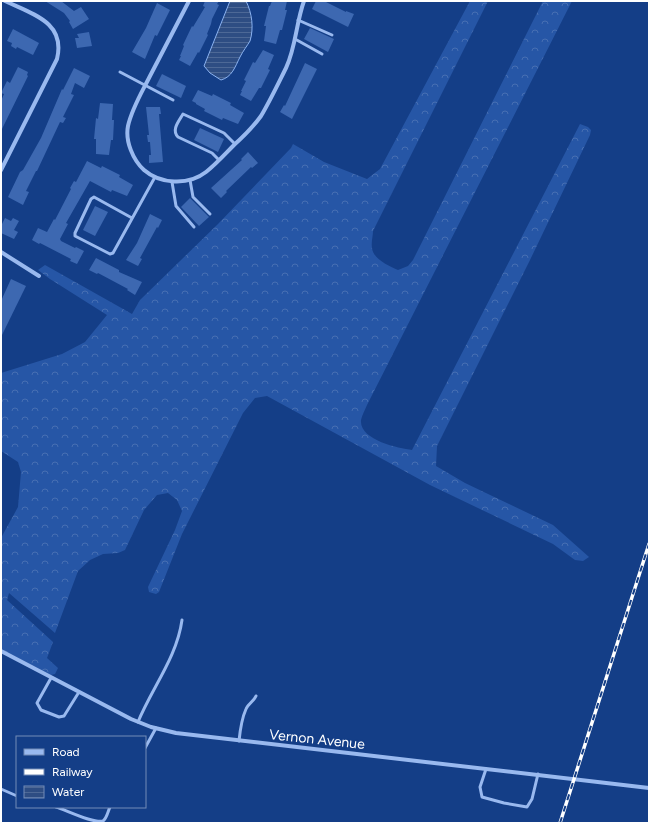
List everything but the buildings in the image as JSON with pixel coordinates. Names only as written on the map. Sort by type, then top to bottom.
[{"type":"street","points":[[1,170],[57,59],[59,52],[57,37],[48,23],[5,1]]},
{"type":"street","points":[[189,1],[146,85],[131,116],[128,127],[128,136],[131,149],[136,161],[147,172],[155,177],[172,182],[190,180],[206,172],[250,130],[261,116],[286,67],[304,1]]},
{"type":"street","points":[[2,254],[39,276]]},
{"type":"street","name":"Vernon Avenue","points":[[1,651],[138,722],[176,733],[239,742],[486,768],[649,788]]},
{"type":"lane","points":[[298,20],[332,35]]},
{"type":"lane","points":[[294,39],[322,54]]},
{"type":"lane","points":[[120,72],[173,100]]},
{"type":"lane","points":[[219,160],[212,153],[178,136],[175,133],[174,130],[183,114],[224,133],[235,144]]},
{"type":"lane","points":[[132,218],[94,197],[74,233],[75,236],[110,254],[113,253],[155,177]]},
{"type":"lane","points":[[190,180],[193,197],[210,214]]},
{"type":"lane","points":[[172,182],[176,206],[194,227]]},
{"type":"lane","points":[[138,722],[145,705],[176,647],[182,620]]},
{"type":"lane","points":[[51,678],[41,693],[37,703],[41,710],[59,718],[64,716],[79,692]]},
{"type":"lane","points":[[239,742],[246,708],[256,696]]},
{"type":"lane","points":[[146,746],[156,728]]},
{"type":"lane","points":[[486,768],[480,787],[482,797],[504,804],[527,807],[532,799],[538,774]]},
{"type":"lane","points":[[1,789],[16,796]]},
{"type":"lane","points":[[58,808],[91,822],[98,823],[107,817],[110,808]]},
{"type":"green space","points":[[470,1],[488,1],[373,231],[372,246],[375,256],[382,262],[398,270],[408,266],[413,260],[543,1],[572,1],[367,405],[361,420],[362,427],[366,433],[380,442],[412,450],[580,124],[588,127],[591,130],[590,135],[530,260],[437,446],[436,466],[465,483],[553,525],[589,557],[583,561],[575,560],[553,544],[430,485],[267,396],[255,398],[243,413],[182,534],[159,592],[156,594],[149,592],[148,587],[175,530],[182,511],[177,500],[168,493],[157,495],[144,510],[125,550],[118,553],[103,554],[90,560],[78,571],[55,633],[9,593],[7,600],[53,642],[47,658],[58,668],[55,674],[51,675],[1,649],[1,538],[18,507],[21,472],[18,462],[1,451],[1,373],[62,354],[85,342],[107,315],[38,270],[45,265],[132,314],[140,300],[218,224],[291,148],[293,144],[324,162],[367,179],[380,169]]},
{"type":"water","points":[[230,1],[246,1],[250,10],[252,31],[250,41],[233,71],[228,77],[221,80],[210,73],[204,66]]},
{"type":"railway","points":[[560,823],[649,544]]}]
